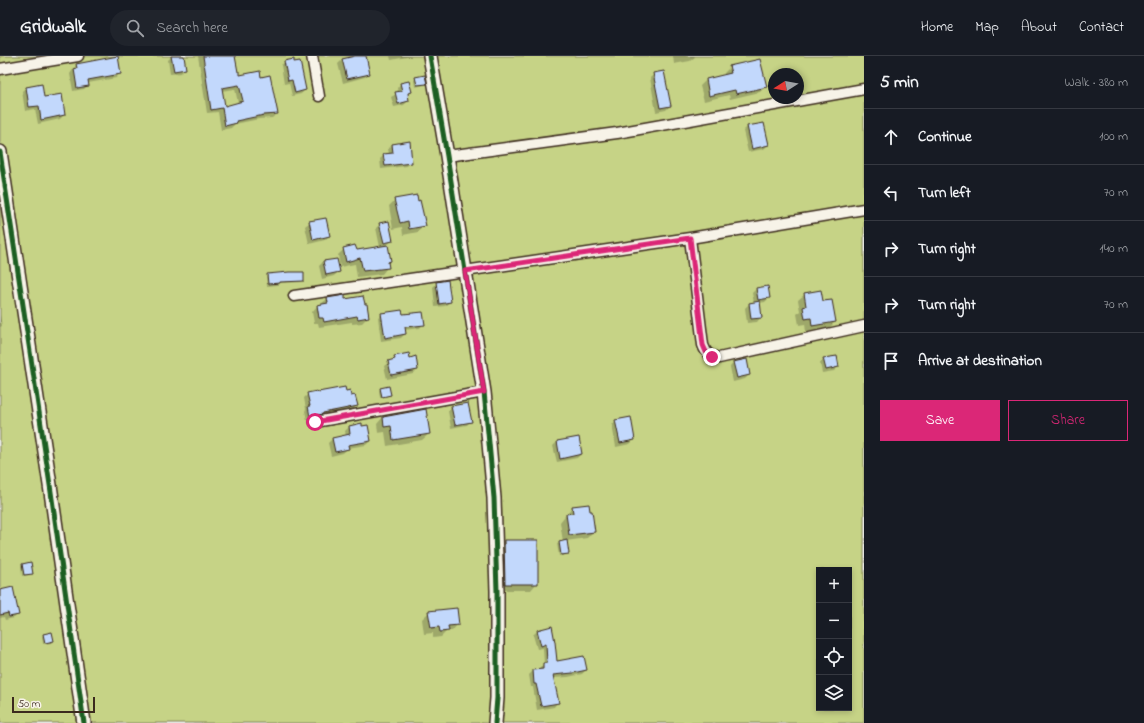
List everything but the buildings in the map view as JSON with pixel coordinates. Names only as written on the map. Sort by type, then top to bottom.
[{"type":"street","points":[[0,69],[78,56]]},
{"type":"street","points":[[312,56],[319,96]]},
{"type":"street","points":[[430,56],[484,392],[494,498],[497,591],[497,698],[495,723]]},
{"type":"street","points":[[447,156],[617,133],[864,89]]},
{"type":"street","points":[[0,152],[48,469],[84,723]]},
{"type":"street","points":[[294,296],[690,238],[864,209]]},
{"type":"street","points":[[690,238],[703,345],[706,352],[712,357],[719,358],[864,326]]},
{"type":"street","points":[[315,422],[484,392]]},
{"type":"green space","points":[[0,56],[864,56],[864,723],[0,723]]},
{"type":"cycle path","points":[[430,56],[484,392],[489,443],[494,498],[497,591],[497,698],[495,723]]},
{"type":"cycle path","points":[[0,152],[84,723]]},
{"type":"route","points":[[315,422],[484,392],[465,271],[690,238],[703,345],[706,352],[712,357]]}]
